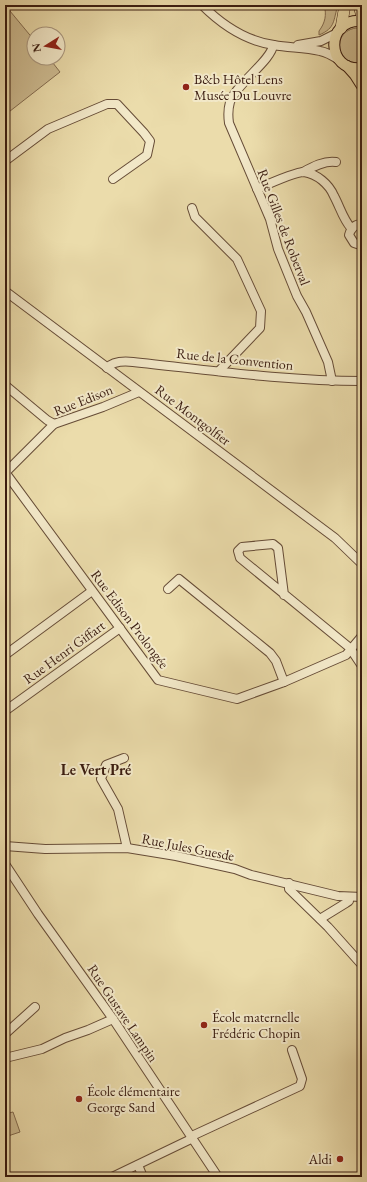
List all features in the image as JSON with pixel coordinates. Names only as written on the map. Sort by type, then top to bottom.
[{"type":"highway","points":[[339,31],[345,5]]},
{"type":"highway","points":[[358,5],[362,17]]},
{"type":"main road","points":[[362,21],[350,22],[339,31],[334,47],[343,63],[356,75],[362,86]]},
{"type":"main road","points":[[343,63],[352,68],[362,68]]},
{"type":"street","points":[[202,5],[231,29],[253,39],[273,45],[321,51],[343,63]]},
{"type":"street","points":[[292,47],[321,41],[339,31]]},
{"type":"street","name":"Rue Gilles de Roberval","points":[[273,45],[273,49],[268,56],[234,93],[230,101],[228,111],[229,124],[270,218],[278,249],[297,296],[306,312],[328,362],[332,381]]},
{"type":"street","points":[[5,161],[48,129],[107,104],[117,104],[150,141],[147,155],[113,179]]},
{"type":"street","points":[[257,189],[304,172],[321,164],[336,162]]},
{"type":"street","points":[[318,178],[321,164]]},
{"type":"street","points":[[304,172],[318,178],[330,188],[346,223],[351,228]]},
{"type":"street","points":[[192,208],[195,217],[238,259],[261,311],[260,328],[219,371]]},
{"type":"street","points":[[362,224],[357,224],[351,228],[349,235],[351,241],[356,245],[362,244]]},
{"type":"street","name":"Rue Montgolfier","points":[[5,291],[335,538],[362,564]]},
{"type":"street","name":"Rue de la Convention","points":[[107,368],[109,365],[121,361],[285,378],[362,381]]},
{"type":"street","name":"Rue Edison","points":[[5,472],[54,424],[124,398],[126,382]]},
{"type":"street","points":[[5,385],[47,420],[54,424]]},
{"type":"street","points":[[124,398],[139,392]]},
{"type":"street","name":"Rue Edison Prolongée","points":[[5,472],[158,680],[238,699],[284,682],[346,655],[350,648],[362,636]]},
{"type":"street","points":[[284,595],[278,548],[274,544],[242,547],[238,551],[240,558],[284,595],[350,648],[362,666]]},
{"type":"street","points":[[168,589],[179,579],[270,653],[276,661],[284,682]]},
{"type":"street","points":[[5,655],[92,590]]},
{"type":"street","name":"Rue Henri Giffart","points":[[5,711],[120,628]]},
{"type":"street","points":[[124,758],[106,765],[101,779],[118,809],[127,848]]},
{"type":"street","name":"Rue Jules Guesde","points":[[5,846],[45,849],[127,848],[176,856],[235,869],[250,875],[348,897],[362,897]]},
{"type":"street","name":"Rue Gustave Lampin","points":[[5,864],[113,1020],[218,1177]]},
{"type":"street","points":[[289,883],[290,889],[362,965]]},
{"type":"street","points":[[320,919],[346,904],[348,897]]},
{"type":"street","points":[[5,1034],[35,1007]]},
{"type":"street","points":[[5,1058],[42,1049],[65,1038],[113,1020]]},
{"type":"street","points":[[112,1177],[300,1086],[302,1079],[292,1050]]},
{"type":"street","points":[[138,1165],[143,1177]]},
{"type":"shaded area","points":[[5,5],[26,30],[26,66],[55,66],[60,72],[5,115]]},
{"type":"shaded area","points":[[324,5],[338,5],[333,23],[328,29],[319,35],[319,31],[325,19]]},
{"type":"shaded area","points":[[356,28],[362,29],[362,62],[347,60],[342,55],[340,49],[342,36],[348,31]]},
{"type":"shaded area","points":[[13,1112],[20,1132],[8,1136],[5,1128],[5,1114]]},
{"type":"place","name":"B&b Hôtel Lens Musée Du Louvre","points":[[186,87]]},
{"type":"place","name":"École maternelle Frédéric Chopin","points":[[204,1025]]},
{"type":"place","name":"École élémentaire George Sand","points":[[79,1099]]},
{"type":"place","name":"Aldi","points":[[340,1159]]},
{"type":"district","name":"Le Vert Pré","points":[[96,770]]}]
